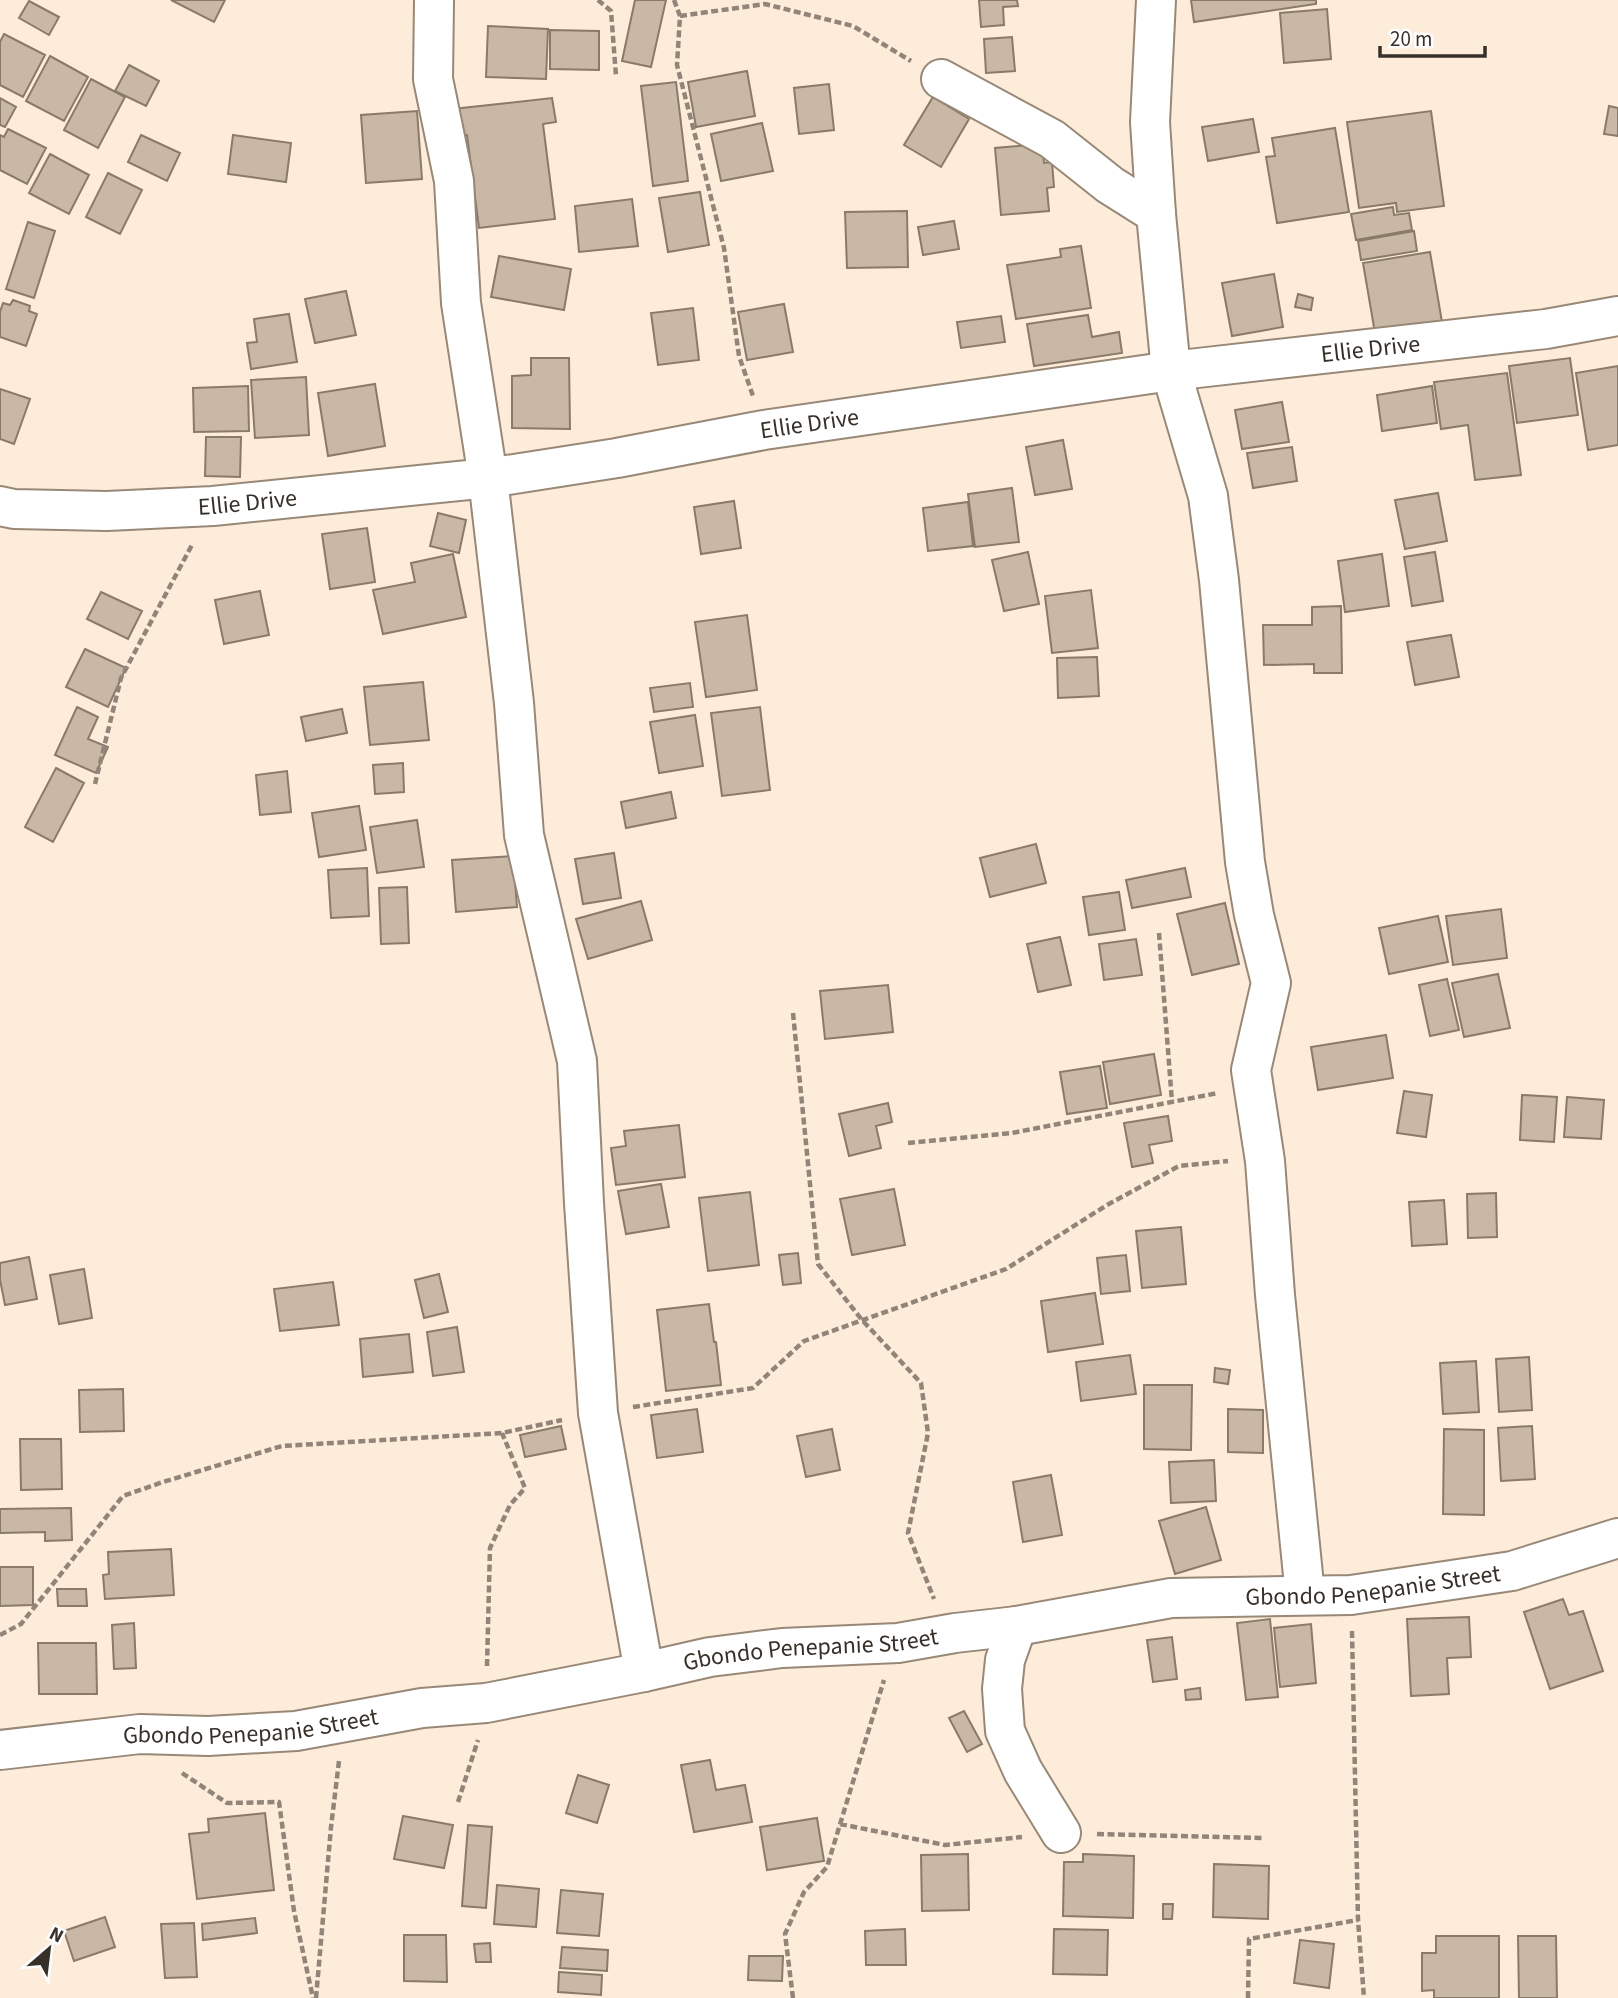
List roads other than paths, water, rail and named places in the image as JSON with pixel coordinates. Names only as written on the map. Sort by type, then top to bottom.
[{"type":"street","points":[[435,0],[433,79],[454,181],[461,303],[488,478],[513,703],[524,835],[577,1061],[598,1413],[644,1672]]},
{"type":"street","points":[[1156,0],[1150,122],[1171,371],[1208,496],[1220,580],[1245,862],[1254,915],[1272,983],[1251,1070],[1265,1161],[1275,1295],[1305,1595]]},
{"type":"street","points":[[941,79],[1052,139],[1110,185],[1156,214]]},
{"type":"street","name":"Ellie Drive","points":[[0,506],[14,509],[107,511],[214,506],[488,478],[617,458],[764,430],[1171,371],[1546,329],[1618,316]]},
{"type":"street","name":"Gbondo Penepanie Street","points":[[0,1750],[140,1734],[208,1736],[296,1731],[422,1708],[486,1703],[710,1657],[782,1648],[898,1643],[1017,1626],[1171,1598],[1351,1595],[1512,1571],[1618,1538]]},
{"type":"street","points":[[1017,1626],[1005,1660],[1002,1689],[1004,1731],[1023,1771],[1061,1833]]}]
